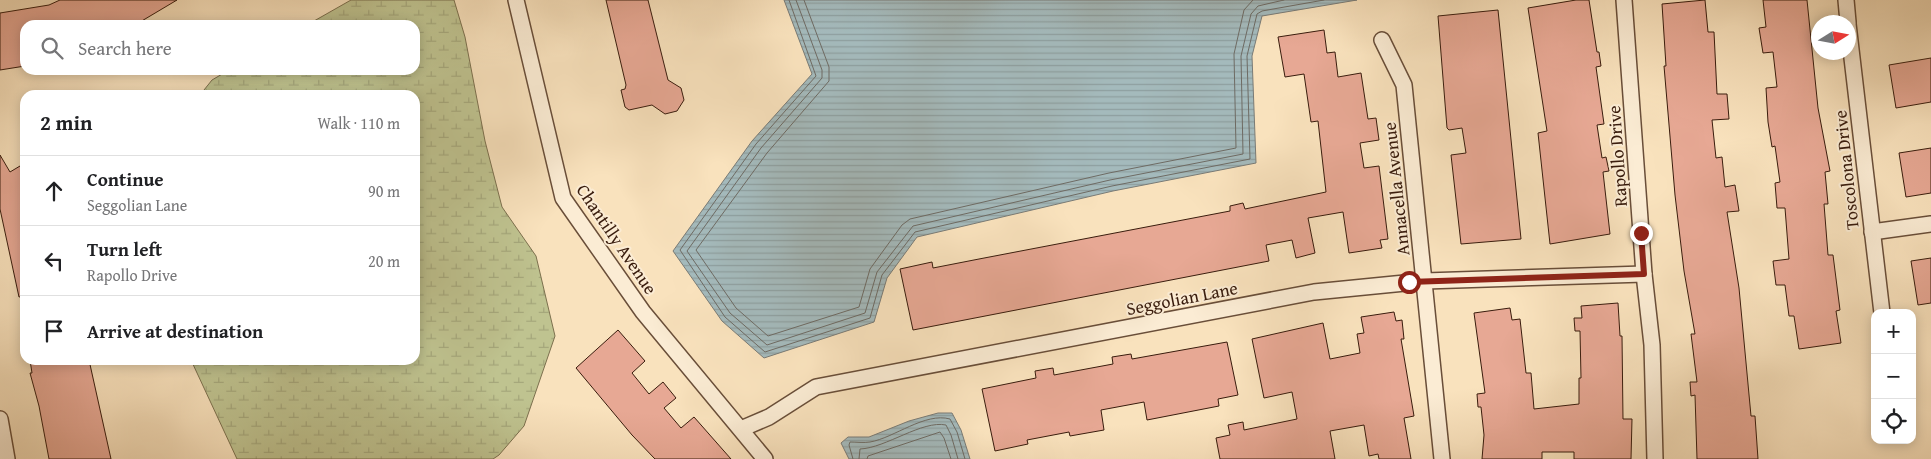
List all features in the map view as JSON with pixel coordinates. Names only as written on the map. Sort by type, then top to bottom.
[{"type":"street","name":"Chantilly Avenue","points":[[516,0],[563,198],[643,312],[765,459]]},
{"type":"street","name":"Rapollo Drive","points":[[1624,0],[1644,274],[1652,345],[1655,459]]},
{"type":"street","name":"Toscolona Drive","points":[[1846,0],[1847,15]]},
{"type":"street","name":"Annacella Avenue","points":[[1382,40],[1404,85],[1442,459]]},
{"type":"street","name":"Toscolona Drive","points":[[1852,60],[1882,309]]},
{"type":"street","points":[[1872,232],[1931,224]]},
{"type":"street","name":"Seggolian Lane","points":[[741,429],[769,417],[816,387],[1314,292],[1425,281],[1644,274]]},
{"type":"street","points":[[0,419],[7,459]]},
{"type":"green space","points":[[351,0],[454,0],[465,37],[485,141],[502,207],[536,256],[555,336],[524,426],[499,455],[493,459],[237,459],[193,365],[420,365],[420,90],[204,90],[212,80],[220,75],[420,75],[420,20],[316,20]]},
{"type":"water","points":[[784,0],[1357,0],[1262,16],[1252,56],[1256,163],[1113,191],[917,237],[887,278],[874,322],[764,358],[722,321],[673,251],[752,141],[812,74]]},
{"type":"water","points":[[938,413],[952,413],[961,430],[970,459],[849,459],[841,443],[848,437],[869,437],[909,421]]},
{"type":"building","points":[[60,0],[177,0],[143,20],[20,20],[20,67],[0,70],[0,13],[49,5]]},
{"type":"building","points":[[606,0],[648,0],[668,80],[681,88],[684,100],[677,111],[665,114],[652,105],[629,110],[625,107],[621,90],[625,89],[626,85]]},
{"type":"building","points":[[1576,0],[1589,0],[1597,52],[1599,52],[1601,66],[1596,67],[1604,124],[1597,125],[1602,158],[1606,157],[1609,171],[1603,172],[1610,234],[1550,244],[1538,133],[1547,131],[1528,8]]},
{"type":"building","points":[[1705,0],[1708,32],[1714,32],[1717,94],[1727,94],[1729,119],[1712,120],[1716,158],[1722,157],[1725,187],[1735,185],[1739,211],[1727,212],[1739,288],[1751,416],[1755,416],[1758,459],[1697,459],[1695,395],[1691,396],[1690,382],[1697,382],[1691,334],[1695,334],[1684,271],[1675,195],[1664,66],[1666,66],[1662,4]]},
{"type":"building","points":[[1763,0],[1807,0],[1811,60],[1813,60],[1818,108],[1830,171],[1825,172],[1828,204],[1824,204],[1828,255],[1833,255],[1840,310],[1836,311],[1841,343],[1799,349],[1794,316],[1789,316],[1785,285],[1776,285],[1773,261],[1789,259],[1785,208],[1777,208],[1775,183],[1780,182],[1775,146],[1772,147],[1768,122],[1766,88],[1777,87],[1773,52],[1763,53],[1759,28],[1766,27]]},
{"type":"building","points":[[1498,10],[1521,239],[1461,244],[1451,155],[1466,153],[1462,128],[1449,130],[1447,128],[1438,16]]},
{"type":"building","points":[[1324,30],[1327,53],[1335,52],[1338,77],[1361,73],[1368,119],[1376,118],[1379,140],[1360,143],[1364,168],[1379,166],[1388,239],[1380,240],[1382,248],[1349,253],[1343,212],[1308,218],[1315,253],[1296,258],[1292,240],[1266,245],[1269,261],[913,330],[900,269],[932,262],[933,268],[1230,211],[1230,206],[1243,203],[1245,209],[1326,192],[1318,121],[1311,122],[1304,74],[1285,77],[1278,37]]},
{"type":"building","points":[[1931,58],[1931,102],[1896,108],[1889,65]]},
{"type":"building","points":[[1931,148],[1931,193],[1906,197],[1899,153]]},
{"type":"building","points":[[0,155],[10,172],[20,166],[20,297],[19,297],[0,209]]},
{"type":"building","points":[[1931,258],[1931,303],[1918,305],[1911,261]]},
{"type":"building","points":[[1618,303],[1620,336],[1622,336],[1623,419],[1632,419],[1631,459],[1574,459],[1574,452],[1542,452],[1542,459],[1482,459],[1484,435],[1481,407],[1478,407],[1477,394],[1485,393],[1474,313],[1510,308],[1512,320],[1520,319],[1526,373],[1531,373],[1534,409],[1579,404],[1579,378],[1581,378],[1580,331],[1575,331],[1574,318],[1582,318],[1581,306]]},
{"type":"building","points":[[1394,312],[1396,321],[1402,320],[1404,339],[1401,339],[1414,416],[1404,418],[1411,459],[1379,459],[1378,454],[1369,456],[1364,425],[1330,431],[1335,459],[1220,459],[1216,438],[1230,435],[1228,425],[1243,422],[1244,430],[1297,419],[1292,392],[1264,398],[1252,339],[1323,323],[1330,359],[1360,353],[1357,334],[1364,333],[1361,317]]},
{"type":"building","points":[[618,330],[645,361],[632,373],[649,394],[663,382],[676,398],[664,408],[681,428],[694,417],[731,459],[655,459],[632,435],[576,368]]},
{"type":"building","points":[[1227,342],[1238,395],[1218,399],[1219,406],[1147,420],[1144,402],[1101,410],[1104,430],[1070,436],[1069,432],[1027,440],[1028,444],[995,451],[982,389],[1036,378],[1035,371],[1053,368],[1054,375],[1113,364],[1112,357],[1131,354],[1132,359]]},
{"type":"building","points":[[31,365],[90,365],[111,459],[49,459],[39,406],[30,373],[32,373]]},
{"type":"route","points":[[1409,282],[1644,274],[1641,233]]}]
